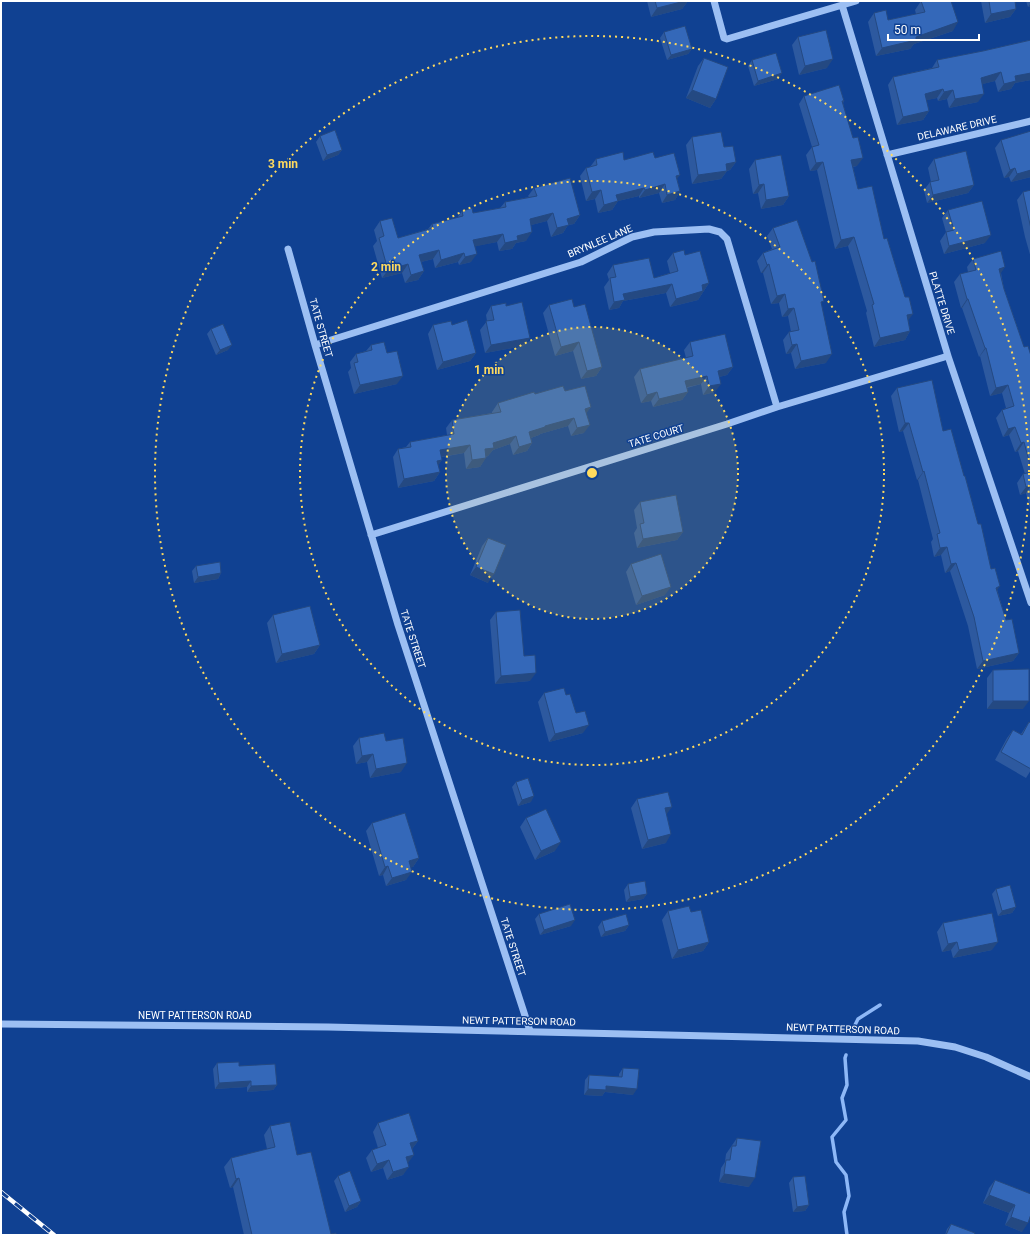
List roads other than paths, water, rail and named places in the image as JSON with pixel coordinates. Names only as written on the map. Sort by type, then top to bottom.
[{"type":"street","points":[[714,1],[724,38],[726,39],[856,1]]},
{"type":"street","name":"PLATTE DRIVE","points":[[842,5],[948,356],[1031,603]]},
{"type":"street","name":"DELAWARE DRIVE","points":[[887,155],[1031,121]]},
{"type":"street","name":"BRYNLEE LANE","points":[[315,345],[582,262],[632,237],[654,232],[709,229],[720,232],[727,240],[777,407]]},
{"type":"street","name":"TATE STREET","points":[[288,249],[404,645],[530,1031]]},
{"type":"street","name":"TATE COURT","points":[[371,535],[777,407],[948,356]]},
{"type":"street","name":"NEWT PATTERSON ROAD","points":[[1,1024],[328,1026],[918,1041],[955,1047],[986,1057],[1031,1077]]},
{"type":"waterway","points":[[855,1025],[858,1019],[880,1005]]},
{"type":"waterway","points":[[846,1055],[847,1085],[842,1098],[846,1120],[832,1137],[836,1162],[846,1175],[849,1196],[844,1212],[847,1235]]},
{"type":"railway","points":[[1,1192],[54,1235]]}]
